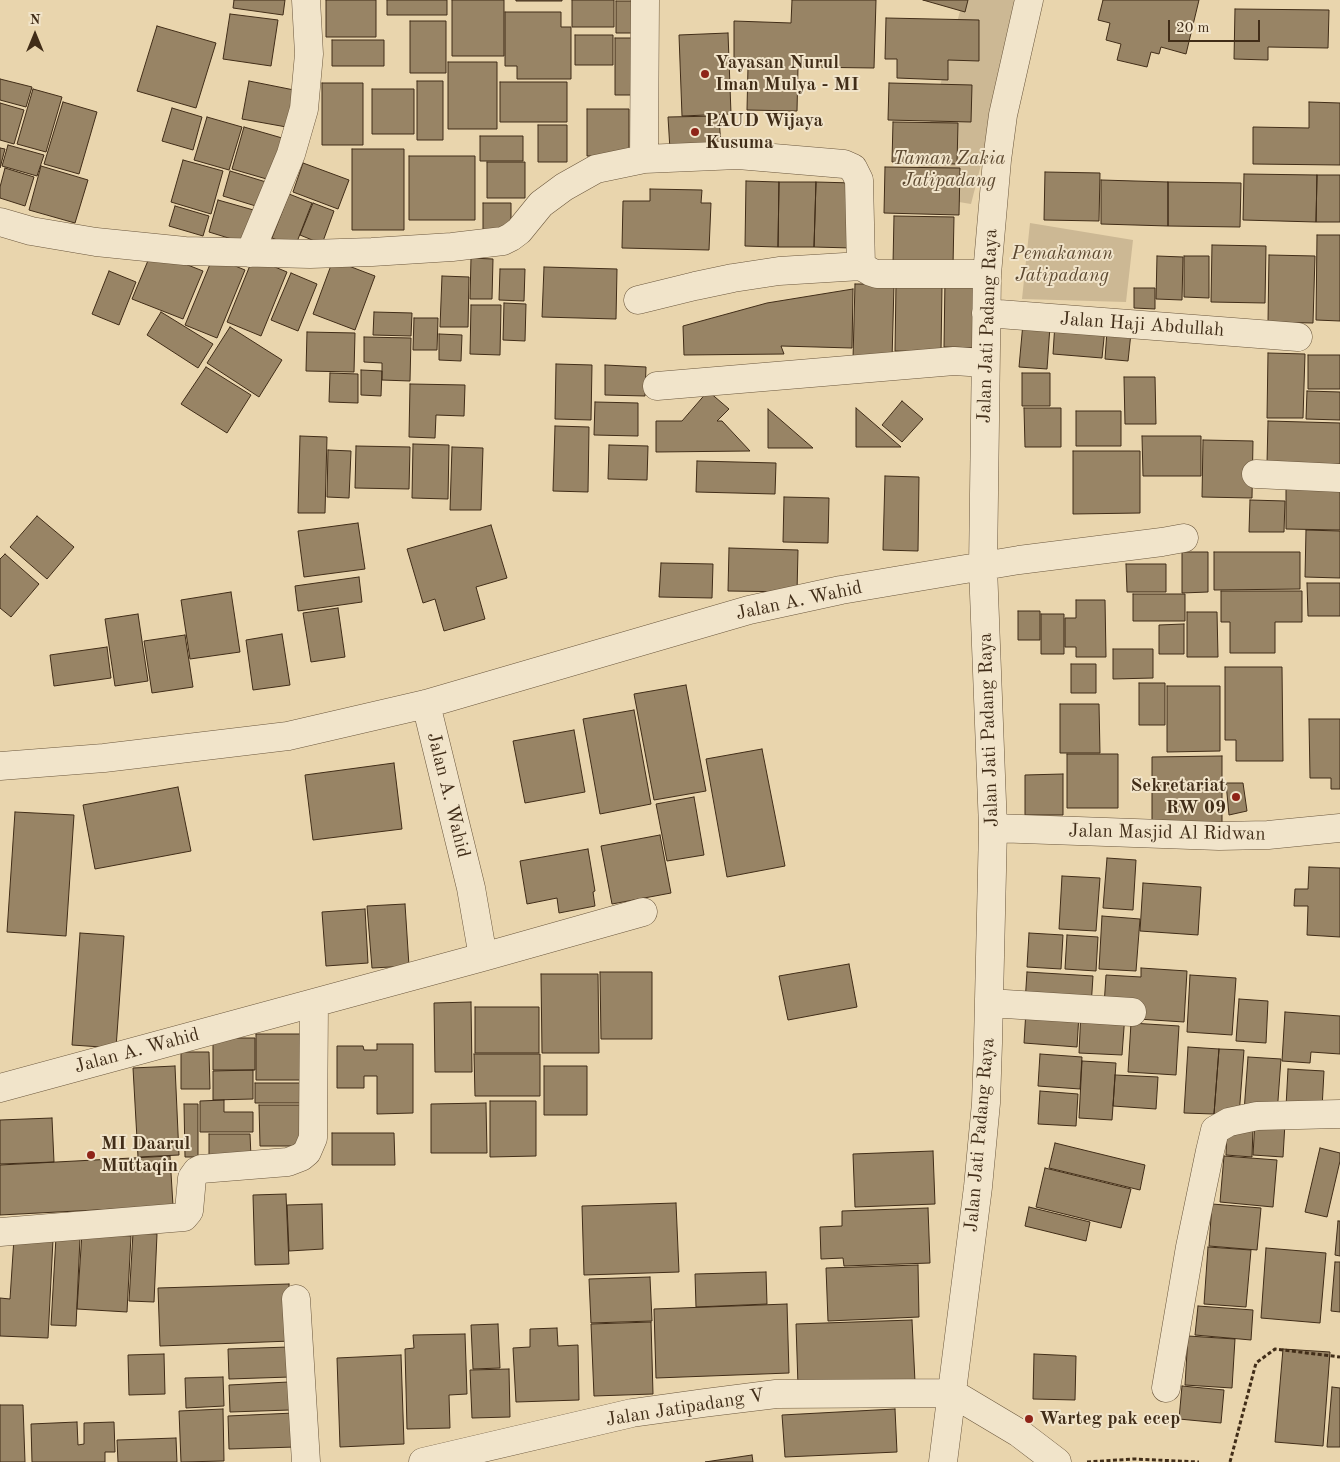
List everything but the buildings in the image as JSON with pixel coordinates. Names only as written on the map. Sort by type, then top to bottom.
[{"type":"street","points":[[250,253],[291,154],[304,109],[309,54],[306,0]]},
{"type":"street","points":[[644,159],[645,0]]},
{"type":"street","name":"Jalan Jati Padang Raya","points":[[943,1462],[978,1187],[986,1103],[990,1003],[993,828],[983,567],[987,274],[1003,114],[1029,0]]},
{"type":"street","points":[[0,222],[31,231],[96,242],[185,251],[310,254],[452,247],[511,238],[541,204],[564,187],[596,169],[644,159],[738,154],[844,164],[853,168],[859,180],[861,266]]},
{"type":"street","points":[[638,300],[733,278],[779,271],[861,266],[877,274],[987,274]]},
{"type":"street","name":"Jalan Haji Abdullah","points":[[986,313],[1298,337]]},
{"type":"street","points":[[657,386],[954,361],[985,363]]},
{"type":"street","points":[[1256,474],[1340,478]]},
{"type":"street","name":"Jalan A. Wahid","points":[[0,1088],[483,958],[472,888],[426,704],[749,610],[841,590],[1019,560],[1184,538]]},
{"type":"street","points":[[0,766],[104,758],[288,736],[426,704]]},
{"type":"street","name":"Jalan Masjid Al Ridwan","points":[[993,828],[1218,836],[1268,835],[1340,828]]},
{"type":"street","points":[[483,958],[643,912]]},
{"type":"street","points":[[0,1232],[184,1217],[189,1211],[192,1178],[197,1171],[288,1162],[308,1152],[313,1138],[314,1002]]},
{"type":"street","points":[[990,1003],[1132,1012]]},
{"type":"street","points":[[1166,1388],[1190,1247],[1216,1130],[1229,1122],[1258,1116],[1340,1114]]},
{"type":"street","points":[[296,1298],[306,1462]]},
{"type":"street","points":[[952,1393],[1019,1433],[1057,1462]]},
{"type":"street","name":"Jalan Jatipadang V","points":[[423,1462],[632,1413],[704,1403],[776,1394],[952,1393]]},
{"type":"path","points":[[1230,1462],[1256,1363],[1275,1349],[1340,1357]]},
{"type":"path","points":[[1087,1462],[1134,1459],[1199,1462]]},
{"type":"green space","name":"Taman Zakia Jatipadang","points":[[963,0],[1023,0],[971,204],[911,194]]},
{"type":"green space","name":"Pemakaman Jatipadang","points":[[1030,223],[1133,240],[1126,302],[1022,299]]},
{"type":"place","name":"Yayasan Nurul Iman Mulya - MI","points":[[705,74]]},
{"type":"place","name":"PAUD Wijaya Kusuma","points":[[695,132]]},
{"type":"place","name":"Sekretariat RW 09","points":[[1236,797]]},
{"type":"place","name":"MI Daarul Muttaqin","points":[[91,1155]]},
{"type":"place","name":"Warteg pak ecep","points":[[1029,1419]]}]
